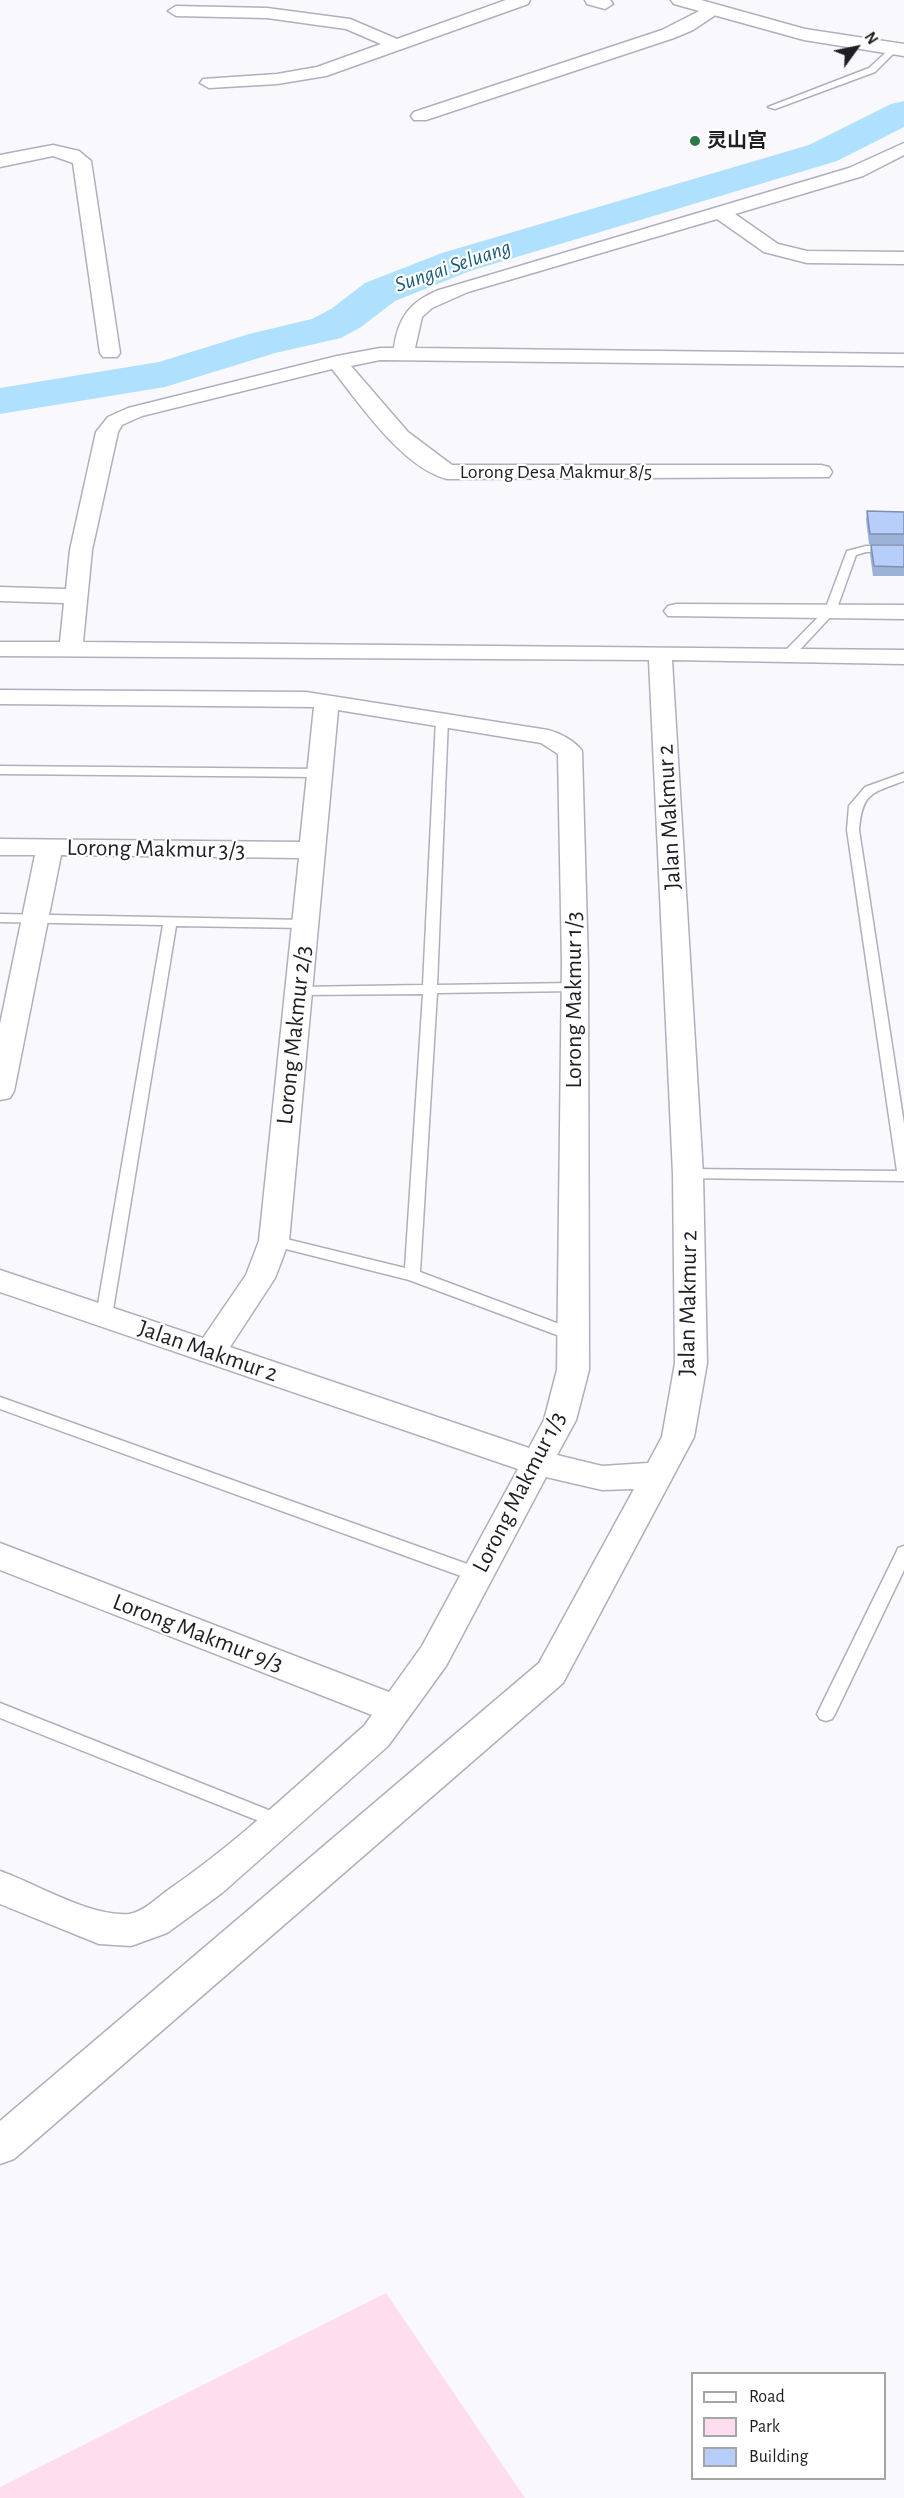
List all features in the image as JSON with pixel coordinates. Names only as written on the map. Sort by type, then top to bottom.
[{"type":"main road","points":[[680,0],[804,34],[899,49]]},
{"type":"street","points":[[209,83],[298,76],[320,72],[522,0]]},
{"type":"street","points":[[176,10],[267,13],[350,24],[396,45]]},
{"type":"street","points":[[420,116],[668,34],[687,26],[711,10]]},
{"type":"street","points":[[404,355],[406,327],[414,311],[434,299],[461,288],[856,172],[904,148]]},
{"type":"street","points":[[0,161],[52,150],[72,152],[82,161],[110,353]]},
{"type":"street","points":[[720,212],[771,248],[807,257],[904,258]]},
{"type":"street","points":[[72,650],[86,529],[107,432],[115,421],[173,401],[380,354],[904,360]]},
{"type":"street","name":"Lorong Desa Makmur 8/5","points":[[337,362],[405,444],[447,472],[821,472]]},
{"type":"street","points":[[0,594],[77,596]]},
{"type":"street","points":[[676,611],[904,612]]},
{"type":"street","points":[[0,649],[660,652],[904,657]]},
{"type":"street","name":"Jalan Makmur 2","points":[[0,1281],[537,1463],[602,1478],[657,1475],[678,1437],[690,1363],[688,1174],[660,652]]},
{"type":"street","points":[[0,697],[306,699],[441,719]]},
{"type":"street","name":"Lorong Makmur 2/3","points":[[210,1352],[260,1278],[273,1241],[327,701]]},
{"type":"street","name":"Lorong Makmur 1/3","points":[[0,1887],[99,1928],[131,1930],[154,1921],[210,1882],[376,1736],[434,1656],[560,1420],[573,1370],[575,987],[570,751],[548,737],[441,719]]},
{"type":"street","name":"Lorong Makmur 3/3","points":[[0,847],[313,850]]},
{"type":"street","points":[[0,1091],[51,847]]},
{"type":"street","points":[[0,2146],[551,1673],[657,1475]]},
{"type":"street","name":"Lorong Makmur 9/3","points":[[0,1556],[395,1709]]},
{"type":"lane","points":[[772,107],[872,70],[899,49]]},
{"type":"lane","points":[[788,655],[830,611],[851,553],[866,549],[904,549]]},
{"type":"lane","points":[[412,1275],[430,990],[441,719]]},
{"type":"lane","points":[[0,770],[320,773]]},
{"type":"lane","points":[[688,1174],[904,1174],[853,830],[855,806],[869,790],[904,777]]},
{"type":"lane","points":[[0,918],[305,924]]},
{"type":"lane","points":[[104,1316],[170,922]]},
{"type":"lane","points":[[299,991],[575,987]]},
{"type":"lane","points":[[273,1241],[412,1275],[573,1335]]},
{"type":"lane","points":[[0,1403],[478,1575]]},
{"type":"lane","points":[[826,1714],[904,1553]]},
{"type":"lane","points":[[0,1710],[280,1822]]},
{"type":"green space","points":[[386,2293],[525,2498],[0,2498],[0,2487]]},
{"type":"building","points":[[867,511],[904,512],[904,534],[870,534]]},
{"type":"building","points":[[871,545],[904,545],[904,567],[874,566]]},
{"type":"waterway","name":"Sungai Seluang","points":[[0,401],[165,374],[264,343],[326,329],[346,318],[380,292],[456,262],[823,153],[904,112]]},
{"type":"place","name":"灵山宫","points":[[695,141]]}]
